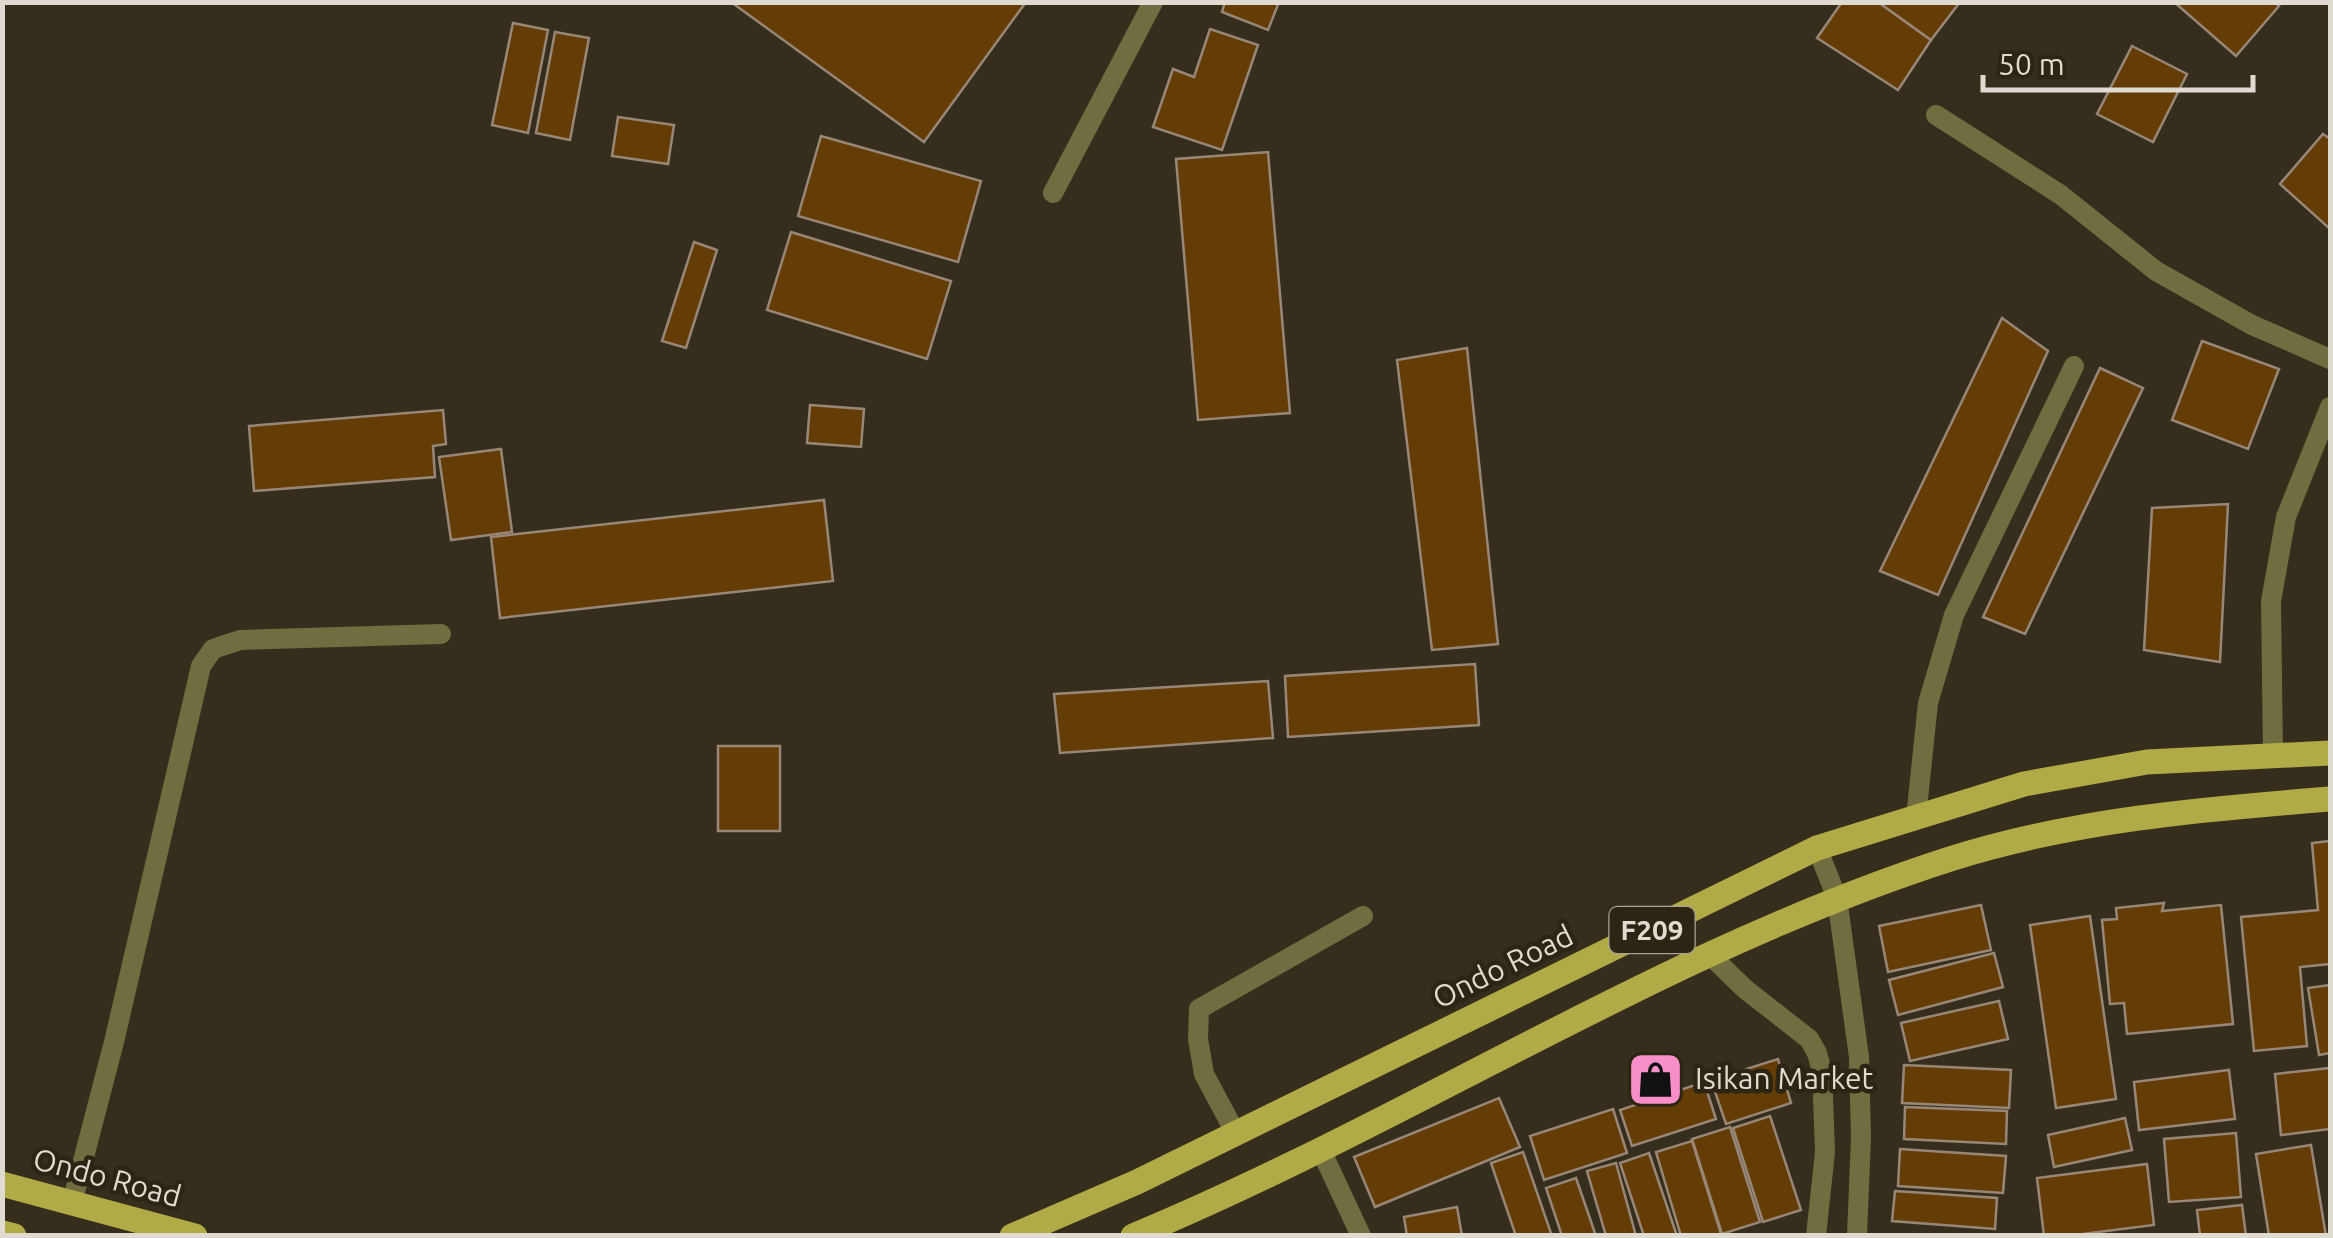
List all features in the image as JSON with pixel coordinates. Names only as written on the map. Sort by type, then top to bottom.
[{"type":"main road","name":"Ondo Road","points":[[1012,1236],[1137,1182],[1817,848],[2024,784],[2146,762],[2330,752]]},
{"type":"main road","name":"F209","points":[[1133,1236],[1215,1201],[1710,954],[1837,898],[1954,858],[2072,829],[2230,807],[2330,799]]},
{"type":"main road","name":"Ondo Road","points":[[2,1184],[196,1236]]},
{"type":"main road","points":[[2,1232],[14,1236]]},
{"type":"street","points":[[1053,193],[1153,2]]},
{"type":"street","points":[[1936,115],[2062,195],[2156,272],[2252,325],[2330,358]]},
{"type":"street","points":[[1916,818],[1928,703],[1954,615],[2074,366]]},
{"type":"street","points":[[2273,756],[2271,601],[2286,517],[2330,407]]},
{"type":"street","points":[[72,1202],[114,1042],[201,666],[212,650],[240,640],[440,634]]},
{"type":"street","points":[[1817,848],[1837,898],[1859,1057],[1862,1137],[1858,1236]]},
{"type":"street","points":[[1236,1134],[1204,1074],[1198,1039],[1199,1010],[1363,916]]},
{"type":"street","points":[[1710,954],[1809,1039],[1817,1053],[1822,1071],[1825,1152],[1816,1236]]},
{"type":"street","points":[[1320,1148],[1361,1236]]},
{"type":"building","points":[[731,2],[1026,2],[924,142]]},
{"type":"building","points":[[1225,2],[1279,2],[1268,30],[1222,12]]},
{"type":"building","points":[[1842,2],[1878,2],[1931,40],[1898,90],[1817,38]]},
{"type":"building","points":[[1878,2],[1960,2],[1931,40]]},
{"type":"building","points":[[2174,2],[2274,2],[2279,6],[2236,56]]},
{"type":"building","points":[[513,23],[548,30],[528,133],[492,125]]},
{"type":"building","points":[[1210,29],[1258,45],[1222,150],[1153,127],[1173,69],[1194,77]]},
{"type":"building","points":[[555,32],[589,38],[570,140],[536,133]]},
{"type":"building","points":[[2132,46],[2187,74],[2153,142],[2097,114]]},
{"type":"building","points":[[618,117],[674,125],[668,164],[612,156]]},
{"type":"building","points":[[2323,134],[2330,139],[2330,229],[2280,184]]},
{"type":"building","points":[[821,136],[981,181],[958,262],[798,216]]},
{"type":"building","points":[[1268,152],[1290,413],[1198,420],[1176,159]]},
{"type":"building","points":[[791,232],[951,281],[927,359],[767,310]]},
{"type":"building","points":[[694,242],[717,250],[686,348],[662,341]]},
{"type":"building","points":[[2002,318],[2048,351],[1938,595],[1880,571]]},
{"type":"building","points":[[2202,341],[2279,369],[2248,449],[2172,420]]},
{"type":"building","points":[[1467,348],[1498,644],[1432,650],[1397,360]]},
{"type":"building","points":[[2100,368],[2143,388],[2025,634],[1983,617]]},
{"type":"building","points":[[810,405],[864,409],[861,447],[807,443]]},
{"type":"building","points":[[443,410],[446,444],[433,446],[435,477],[254,491],[249,426]]},
{"type":"building","points":[[501,449],[512,532],[451,540],[439,457]]},
{"type":"building","points":[[824,500],[833,581],[500,618],[491,537]]},
{"type":"building","points":[[2228,504],[2220,662],[2144,650],[2152,508]]},
{"type":"building","points":[[1475,664],[1479,725],[1288,737],[1285,676]]},
{"type":"building","points":[[1268,681],[1273,738],[1060,753],[1054,694]]},
{"type":"building","points":[[718,746],[780,746],[780,831],[718,831]]},
{"type":"building","points":[[2330,841],[2330,964],[2300,967],[2307,1046],[2254,1051],[2241,917],[2318,910],[2312,843]]},
{"type":"building","points":[[2164,903],[2162,911],[2221,905],[2233,1024],[2127,1034],[2124,1003],[2110,1004],[2102,920],[2117,919],[2116,908]]},
{"type":"building","points":[[1981,905],[1991,950],[1888,972],[1879,926]]},
{"type":"building","points":[[2090,916],[2116,1099],[2056,1108],[2030,925]]},
{"type":"building","points":[[1994,953],[2003,987],[1898,1015],[1889,980]]},
{"type":"building","points":[[2330,985],[2330,1053],[2319,1055],[2308,988]]},
{"type":"building","points":[[1999,1001],[2008,1039],[1910,1061],[1901,1023]]},
{"type":"building","points":[[1778,1059],[1791,1103],[1726,1124],[1711,1080]]},
{"type":"building","points":[[1904,1065],[2011,1070],[2009,1108],[1902,1103]]},
{"type":"building","points":[[2330,1068],[2330,1129],[2281,1135],[2275,1074]]},
{"type":"building","points":[[2229,1070],[2235,1119],[2139,1130],[2134,1082]]},
{"type":"building","points":[[1704,1082],[1716,1119],[1632,1146],[1620,1110]]},
{"type":"building","points":[[1499,1098],[1520,1147],[1375,1207],[1354,1157]]},
{"type":"building","points":[[1905,1107],[2007,1111],[2006,1144],[1904,1139]]},
{"type":"building","points":[[1613,1109],[1627,1153],[1544,1180],[1530,1136]]},
{"type":"building","points":[[1770,1116],[1801,1210],[1763,1222],[1733,1128]]},
{"type":"building","points":[[2125,1118],[2132,1150],[2054,1167],[2048,1135]]},
{"type":"building","points":[[1730,1127],[1760,1222],[1722,1234],[1692,1139]]},
{"type":"building","points":[[2236,1133],[2241,1197],[2169,1202],[2164,1139]]},
{"type":"building","points":[[1692,1141],[1721,1234],[1717,1236],[1681,1236],[1656,1152]]},
{"type":"building","points":[[2311,1145],[2326,1236],[2269,1236],[2256,1154]]},
{"type":"building","points":[[1900,1149],[2006,1156],[2003,1193],[1898,1186]]},
{"type":"building","points":[[1523,1152],[1552,1236],[1516,1236],[1491,1163]]},
{"type":"building","points":[[1649,1153],[1677,1236],[1644,1236],[1620,1163]]},
{"type":"building","points":[[1616,1163],[1636,1236],[1606,1236],[1587,1171]]},
{"type":"building","points":[[2147,1164],[2154,1225],[2044,1236],[2037,1178]]},
{"type":"building","points":[[1576,1178],[1596,1236],[1562,1236],[1546,1188]]},
{"type":"building","points":[[1895,1191],[1997,1198],[1995,1229],[1892,1221]]},
{"type":"building","points":[[2242,1205],[2246,1236],[2200,1236],[2197,1210]]},
{"type":"building","points":[[1457,1207],[1462,1236],[1407,1236],[1404,1217]]},
{"type":"place","name":"Isikan Market","points":[[1656,1079]]}]
